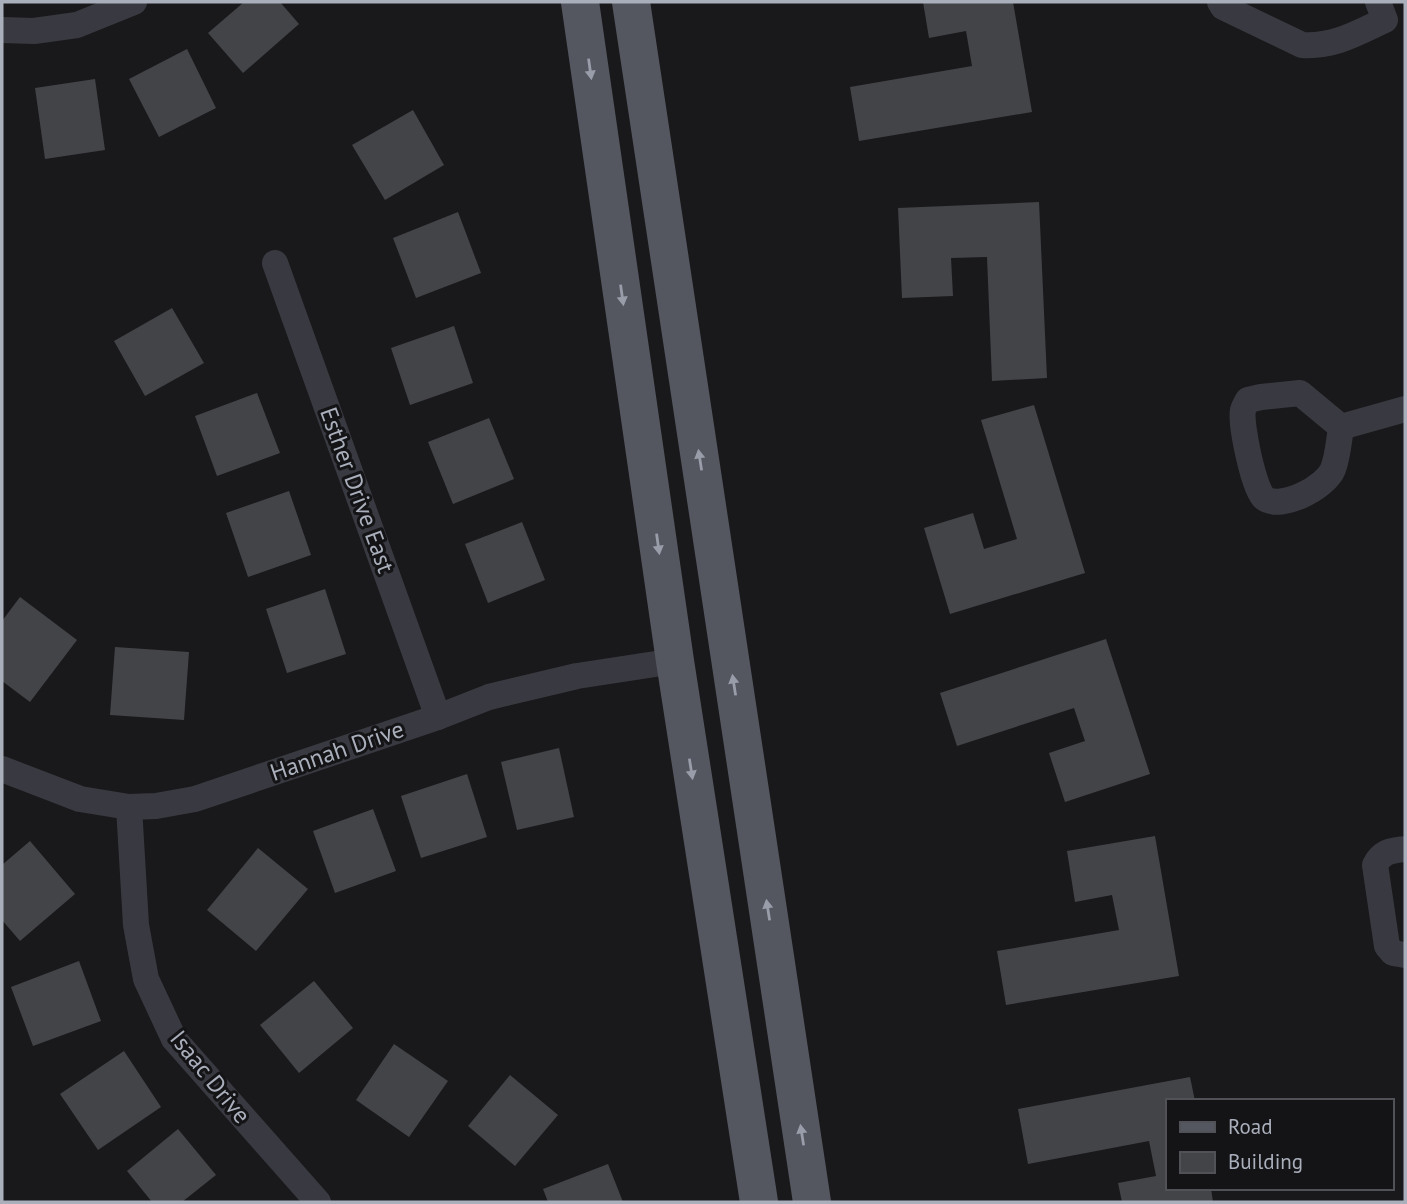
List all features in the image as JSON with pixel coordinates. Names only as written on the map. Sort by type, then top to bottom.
[{"type":"main road","points":[[580,2],[675,661],[759,1202]]},
{"type":"main road","points":[[631,2],[812,1202]]},
{"type":"street","points":[[2,30],[33,31],[77,25],[134,2]]},
{"type":"street","points":[[1220,2],[1223,6],[1302,45],[1315,46],[1337,42],[1390,16]]},
{"type":"street","name":"Esther Drive East","points":[[275,263],[438,717]]},
{"type":"street","points":[[1300,393],[1342,427],[1333,471],[1323,482],[1307,494],[1289,500],[1265,499],[1259,491],[1247,448],[1243,410],[1248,400],[1300,393]]},
{"type":"street","points":[[1342,427],[1405,409]]},
{"type":"street","name":"Hannah Drive","points":[[2,769],[80,800],[129,807],[156,806],[195,799],[438,717],[489,696],[577,676],[675,661]]},
{"type":"street","name":"Isaac Drive","points":[[129,807],[136,925],[146,979],[174,1039],[318,1202]]},
{"type":"street","points":[[1405,849],[1387,852],[1379,857],[1374,865],[1387,946],[1393,953],[1405,956]]},
{"type":"building","points":[[244,2],[280,2],[299,24],[243,73],[208,33]]},
{"type":"building","points":[[923,2],[1013,2],[1032,112],[859,141],[850,87],[972,66],[966,31],[929,38]]},
{"type":"building","points":[[187,49],[216,108],[159,137],[129,79]]},
{"type":"building","points":[[95,79],[105,150],[45,159],[35,88]]},
{"type":"building","points":[[413,110],[444,165],[385,200],[352,145]]},
{"type":"building","points":[[1039,202],[1047,378],[992,381],[987,257],[951,258],[953,296],[902,298],[898,208]]},
{"type":"building","points":[[458,212],[481,273],[416,298],[393,238]]},
{"type":"building","points":[[172,308],[204,363],[145,396],[114,341]]},
{"type":"building","points":[[454,326],[473,383],[410,405],[391,348]]},
{"type":"building","points":[[257,393],[280,453],[217,476],[195,416]]},
{"type":"building","points":[[1034,405],[1085,573],[950,614],[924,528],[973,513],[984,549],[1017,539],[981,420]]},
{"type":"building","points":[[489,418],[514,479],[453,504],[428,442]]},
{"type":"building","points":[[289,491],[311,555],[248,577],[226,513]]},
{"type":"building","points":[[522,522],[545,580],[488,603],[465,544]]},
{"type":"building","points":[[325,589],[346,654],[287,673],[266,609]]},
{"type":"building","points":[[20,597],[77,640],[30,702],[2,681],[2,621]]},
{"type":"building","points":[[1106,639],[1150,774],[1065,802],[1049,753],[1085,741],[1074,708],[957,746],[940,693]]},
{"type":"building","points":[[115,647],[189,652],[184,720],[110,715]]},
{"type":"building","points":[[559,748],[574,817],[517,830],[501,762]]},
{"type":"building","points":[[467,774],[487,837],[421,858],[401,796]]},
{"type":"building","points":[[373,809],[396,871],[335,893],[313,831]]},
{"type":"building","points":[[1155,836],[1179,976],[1006,1005],[997,951],[1119,930],[1112,895],[1075,902],[1067,851]]},
{"type":"building","points":[[30,841],[75,894],[20,941],[2,920],[2,865]]},
{"type":"building","points":[[258,848],[308,889],[256,951],[207,910]]},
{"type":"building","points":[[79,961],[101,1021],[33,1046],[11,987]]},
{"type":"building","points":[[314,981],[353,1028],[299,1073],[260,1025]]},
{"type":"building","points":[[394,1044],[448,1081],[409,1137],[356,1100]]},
{"type":"building","points":[[124,1051],[161,1107],[98,1150],[60,1094]]},
{"type":"building","points":[[510,1075],[558,1115],[515,1166],[468,1126]]},
{"type":"building","points":[[1190,1077],[1195,1099],[1166,1099],[1166,1190],[1211,1190],[1213,1202],[1122,1202],[1118,1183],[1156,1176],[1149,1141],[1028,1164],[1018,1109]]},
{"type":"building","points":[[178,1129],[216,1175],[182,1202],[152,1202],[127,1171]]},
{"type":"building","points":[[608,1164],[623,1202],[548,1202],[543,1189]]}]
